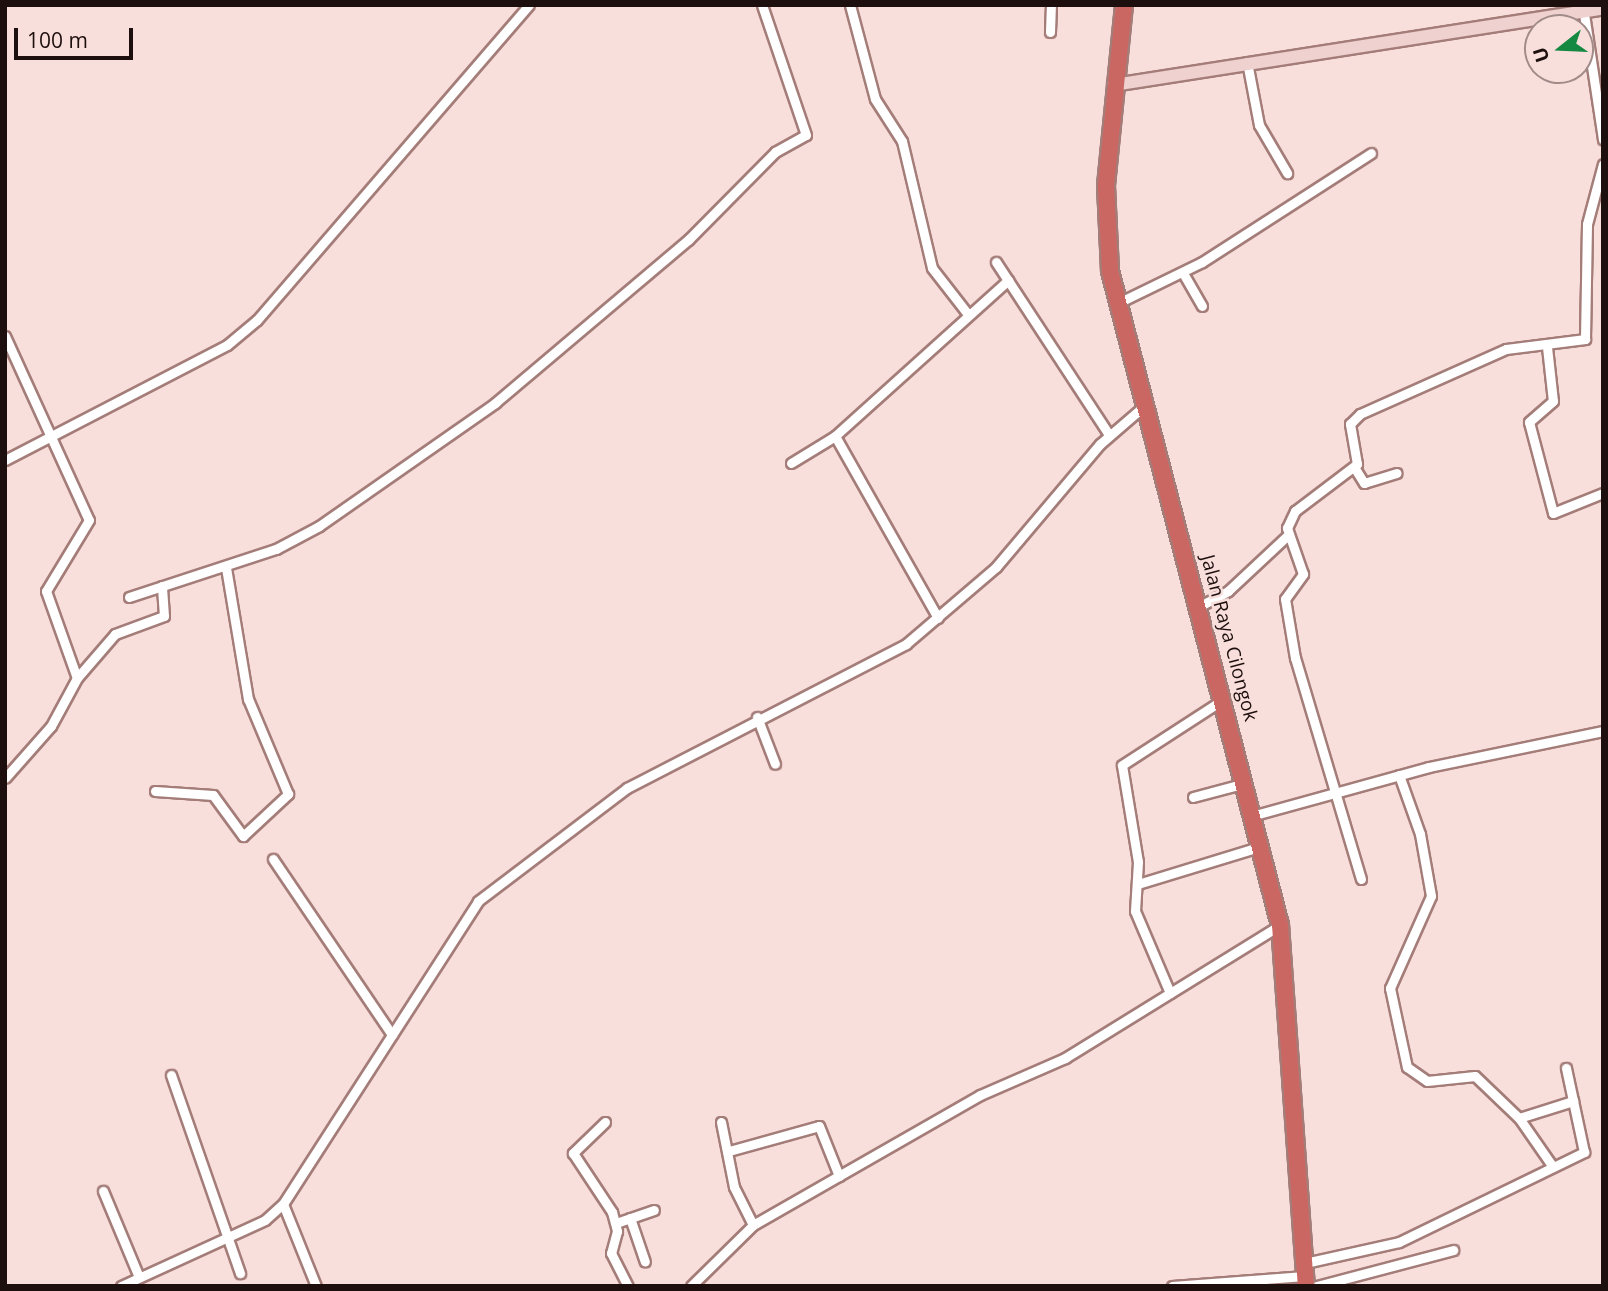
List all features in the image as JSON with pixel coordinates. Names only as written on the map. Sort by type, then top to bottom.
[{"type":"highway","name":"Jalan Raya Cilongok","points":[[1124,5],[1114,85],[1106,215],[1118,303],[1255,815],[1280,925],[1308,1278]]},
{"type":"street","points":[[5,460],[227,345],[257,320],[529,5]]},
{"type":"street","points":[[129,597],[226,567],[299,539],[495,403],[688,240],[775,152],[806,135],[762,5]]},
{"type":"street","points":[[850,5],[875,99],[902,141],[932,268],[967,313]]},
{"type":"street","points":[[1051,5],[1051,32]]},
{"type":"street","points":[[1114,85],[1583,8],[1603,8]]},
{"type":"street","points":[[1583,8],[1603,141]]},
{"type":"street","points":[[1247,62],[1259,125],[1287,173]]},
{"type":"street","points":[[1118,303],[1184,274],[1371,153]]},
{"type":"street","points":[[1396,473],[1364,483],[1354,467],[1350,424],[1360,414],[1506,349],[1547,347],[1585,339],[1587,224],[1603,164]]},
{"type":"street","points":[[996,262],[1109,435]]},
{"type":"street","points":[[1184,274],[1202,306]]},
{"type":"street","points":[[791,463],[835,436],[967,313],[1007,280]]},
{"type":"street","points":[[5,335],[54,436],[89,520],[46,591],[77,677]]},
{"type":"street","points":[[1547,347],[1553,401],[1530,422],[1553,513],[1603,493]]},
{"type":"street","points":[[121,1286],[265,1220],[283,1204],[478,901],[626,788],[757,717],[906,644],[996,567],[1109,435],[1144,406]]},
{"type":"street","points":[[835,436],[938,618]]},
{"type":"street","points":[[1200,606],[1228,591],[1288,535],[1295,511],[1354,467]]},
{"type":"street","points":[[1288,535],[1303,574],[1285,595],[1293,645],[1333,792],[1362,879]]},
{"type":"street","points":[[155,791],[213,795],[243,836],[288,794],[248,699],[226,567]]},
{"type":"street","points":[[5,778],[51,726],[77,677],[115,634],[164,616],[162,586]]},
{"type":"street","points":[[1170,993],[1135,911],[1138,884],[1122,765],[1224,699]]},
{"type":"street","points":[[757,717],[775,764]]},
{"type":"street","points":[[1255,815],[1398,775],[1603,731]]},
{"type":"street","points":[[1398,775],[1420,835],[1431,896],[1390,988],[1399,1045],[1421,1080],[1470,1074],[1519,1118],[1551,1164]]},
{"type":"street","points":[[1193,797],[1246,783]]},
{"type":"street","points":[[1138,884],[1262,846]]},
{"type":"street","points":[[273,859],[392,1034]]},
{"type":"street","points":[[691,1286],[753,1225],[980,1095],[1065,1058],[1280,925]]},
{"type":"street","points":[[1308,1278],[1399,1242],[1551,1164],[1586,1149],[1566,1068]]},
{"type":"street","points":[[171,1076],[213,1181],[240,1273]]},
{"type":"street","points":[[1519,1118],[1573,1101]]},
{"type":"street","points":[[605,1122],[573,1153],[616,1223],[611,1253],[628,1286]]},
{"type":"street","points":[[721,1122],[729,1151],[734,1187],[753,1225]]},
{"type":"street","points":[[729,1151],[819,1126],[839,1176]]},
{"type":"street","points":[[103,1191],[139,1277]]},
{"type":"street","points":[[283,1204],[316,1286]]},
{"type":"street","points":[[616,1223],[654,1210]]},
{"type":"street","points":[[630,1218],[645,1262]]},
{"type":"street","points":[[1172,1286],[1308,1278],[1453,1251]]}]
